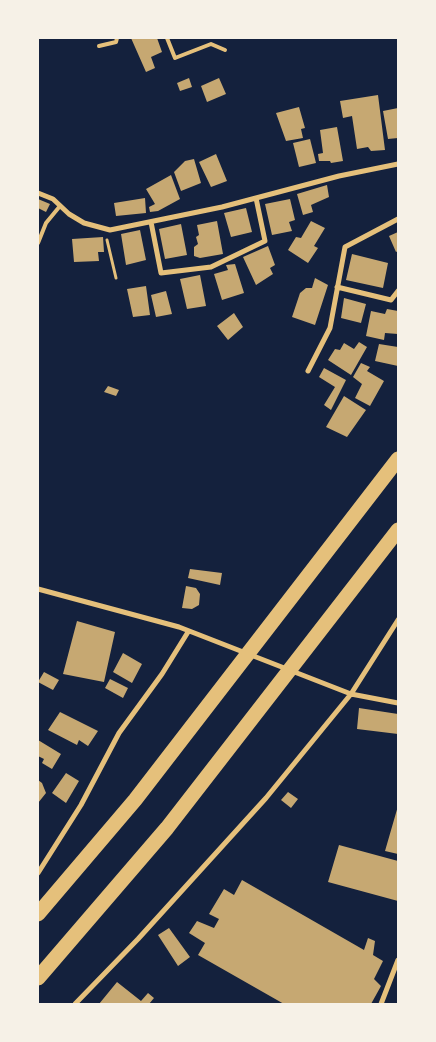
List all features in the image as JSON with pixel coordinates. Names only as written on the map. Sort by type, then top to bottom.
[{"type":"highway","points":[[38,914],[141,792],[398,459]]},
{"type":"highway","points":[[38,978],[168,828],[398,530]]},
{"type":"street","points":[[38,193],[53,199],[84,223],[107,229],[151,222],[256,198],[340,176],[398,164]]},
{"type":"street","points":[[151,222],[161,273],[211,267],[265,241],[256,198]]},
{"type":"street","points":[[308,371],[330,328],[345,247],[398,219]]},
{"type":"street","points":[[337,287],[390,300],[398,291]]},
{"type":"street","points":[[38,589],[179,627],[352,694],[398,703]]},
{"type":"street","points":[[75,1004],[138,940],[266,798],[352,694],[398,620]]},
{"type":"street","points":[[38,873],[81,805],[119,732],[162,674],[188,632]]},
{"type":"street","points":[[381,1004],[398,960]]},
{"type":"lane","points":[[99,46],[116,42],[117,38]]},
{"type":"lane","points":[[167,38],[175,58],[211,44],[225,50]]},
{"type":"lane","points":[[38,243],[46,223],[60,206]]},
{"type":"path","points":[[107,229],[106,241],[116,278]]},
{"type":"building","points":[[131,38],[157,38],[162,52],[151,57],[155,68],[146,72]]},
{"type":"building","points":[[189,78],[192,87],[180,91],[177,83]]},
{"type":"building","points":[[219,78],[226,94],[207,102],[201,86]]},
{"type":"building","points":[[378,95],[385,150],[371,151],[368,147],[357,149],[352,116],[343,118],[340,101]]},
{"type":"building","points":[[299,107],[305,128],[301,129],[303,138],[286,141],[276,113]]},
{"type":"building","points":[[398,108],[398,138],[388,139],[383,111]]},
{"type":"building","points":[[337,127],[343,161],[331,163],[330,161],[319,161],[318,154],[323,153],[320,130]]},
{"type":"building","points":[[310,139],[316,163],[299,167],[293,143]]},
{"type":"building","points":[[216,154],[227,181],[211,187],[199,162]]},
{"type":"building","points":[[194,159],[201,183],[181,191],[174,172],[185,161]]},
{"type":"building","points":[[171,175],[180,199],[158,211],[150,212],[149,207],[155,204],[146,189]]},
{"type":"building","points":[[327,185],[329,197],[311,205],[313,212],[303,215],[297,194]]},
{"type":"building","points":[[145,198],[146,213],[116,216],[114,203]]},
{"type":"building","points":[[38,199],[50,204],[46,212],[38,208]]},
{"type":"building","points":[[290,199],[295,220],[289,222],[292,231],[272,235],[265,204]]},
{"type":"building","points":[[246,208],[252,232],[231,237],[224,213]]},
{"type":"building","points":[[217,221],[223,254],[200,258],[194,256],[194,247],[198,244],[196,237],[199,235],[197,225]]},
{"type":"building","points":[[311,221],[325,228],[314,246],[318,248],[308,263],[288,250],[296,237],[301,238]]},
{"type":"building","points":[[181,224],[187,255],[165,259],[159,229]]},
{"type":"building","points":[[140,230],[146,260],[126,265],[121,234]]},
{"type":"building","points":[[398,232],[398,251],[396,252],[389,236]]},
{"type":"building","points":[[103,237],[104,252],[98,252],[99,261],[74,262],[72,239]]},
{"type":"building","points":[[268,246],[275,265],[270,268],[273,274],[256,285],[243,257]]},
{"type":"building","points":[[352,254],[388,263],[383,288],[346,280]]},
{"type":"building","points":[[235,264],[244,293],[222,300],[214,274],[228,270],[226,265]]},
{"type":"building","points":[[200,275],[206,306],[187,309],[180,279]]},
{"type":"building","points":[[315,278],[328,285],[315,325],[292,317],[300,293],[306,288],[312,288]]},
{"type":"building","points":[[146,286],[150,315],[133,317],[127,289]]},
{"type":"building","points":[[166,291],[172,314],[156,317],[151,295]]},
{"type":"building","points":[[344,298],[366,304],[361,323],[341,318]]},
{"type":"building","points":[[387,309],[398,311],[398,334],[385,333],[384,340],[366,336],[371,311],[385,314]]},
{"type":"building","points":[[234,313],[243,327],[228,340],[217,326]]},
{"type":"building","points":[[359,342],[367,347],[351,375],[328,360],[335,349],[340,350],[344,343],[354,349]]},
{"type":"building","points":[[379,344],[398,347],[398,366],[375,361]]},
{"type":"building","points":[[361,363],[370,367],[367,371],[384,381],[370,406],[355,398],[362,384],[353,377]]},
{"type":"building","points":[[324,368],[346,380],[331,410],[324,405],[335,387],[319,377]]},
{"type":"building","points":[[108,386],[119,390],[116,396],[104,392]]},
{"type":"building","points":[[344,396],[366,410],[347,437],[326,427]]},
{"type":"building","points":[[190,569],[222,573],[220,585],[188,578]]},
{"type":"building","points":[[186,586],[196,588],[200,594],[199,605],[192,609],[182,608]]},
{"type":"building","points":[[77,621],[115,632],[104,682],[63,674]]},
{"type":"building","points":[[123,653],[142,664],[132,683],[113,672]]},
{"type":"building","points":[[44,672],[59,680],[53,690],[38,682]]},
{"type":"building","points":[[110,679],[128,688],[123,698],[105,688]]},
{"type":"building","points":[[359,708],[398,714],[398,734],[357,729]]},
{"type":"building","points":[[60,712],[98,731],[88,746],[79,740],[77,745],[48,730]]},
{"type":"building","points":[[38,740],[61,754],[52,769],[42,763],[44,759],[38,756]]},
{"type":"building","points":[[66,773],[79,781],[66,803],[52,793]]},
{"type":"building","points":[[38,780],[42,783],[46,793],[38,803]]},
{"type":"building","points":[[288,792],[298,799],[291,808],[281,800]]},
{"type":"building","points":[[398,806],[398,854],[385,851]]},
{"type":"building","points":[[339,845],[398,861],[398,901],[328,882]]},
{"type":"building","points":[[242,880],[364,950],[368,938],[375,941],[373,955],[383,961],[374,979],[381,986],[371,1004],[284,1004],[198,955],[205,943],[189,933],[197,921],[214,928],[219,919],[209,914],[224,889],[234,895]]},
{"type":"building","points":[[169,928],[190,957],[178,966],[158,935]]},
{"type":"building","points":[[117,982],[141,1001],[148,993],[154,998],[149,1004],[99,1004]]}]
